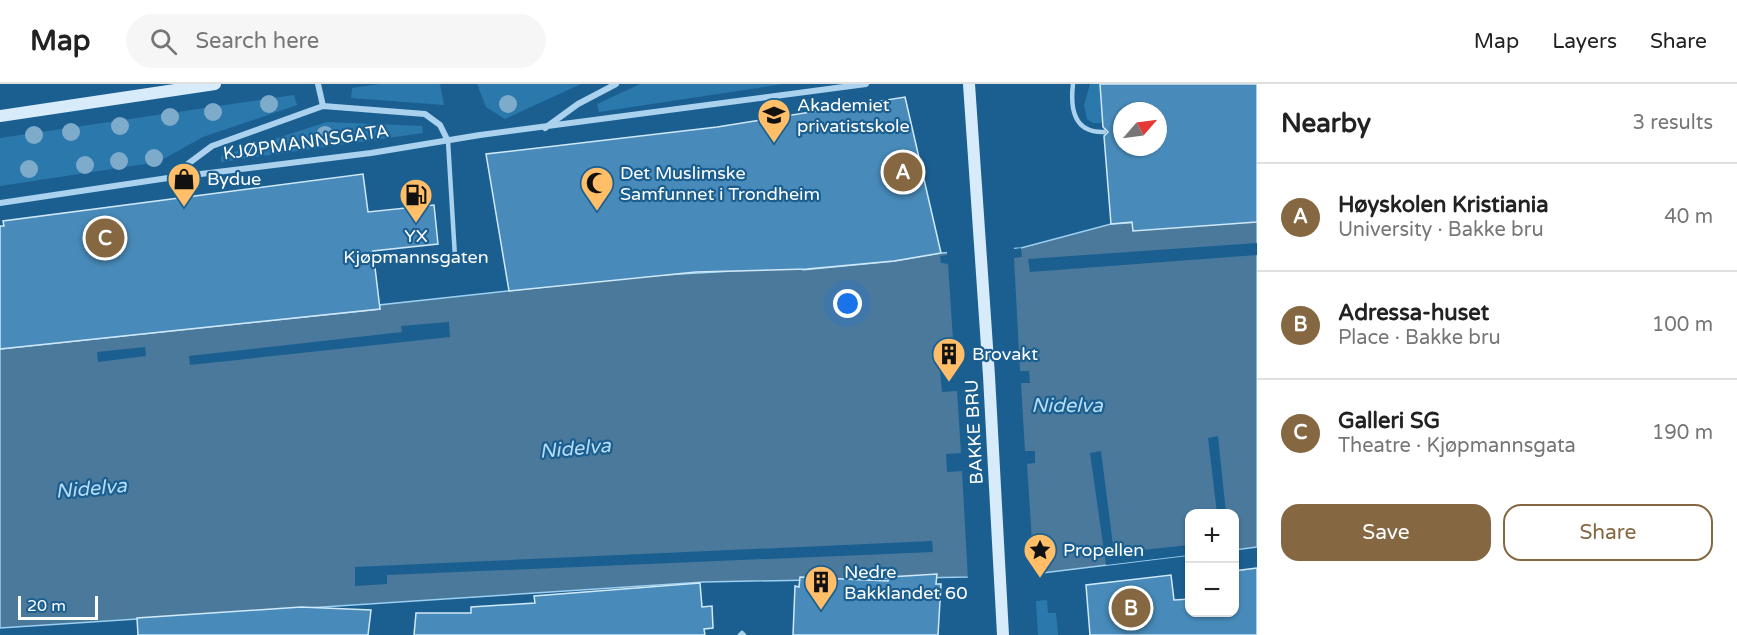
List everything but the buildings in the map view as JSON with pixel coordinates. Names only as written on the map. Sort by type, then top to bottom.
[{"type":"main road","points":[[0,116],[215,84]]},
{"type":"main road","name":"BAKKE BRU","points":[[969,84],[989,376],[1003,635]]},
{"type":"street","name":"KJØPMANNSGATA","points":[[318,84],[322,106]]},
{"type":"street","name":"KJØPMANNSGATA","points":[[544,128],[578,104],[616,84]]},
{"type":"street","name":"KJØPMANNSGATA","points":[[0,203],[168,178],[371,153],[866,84]]},
{"type":"street","name":"KJØPMANNSGATA","points":[[168,178],[212,146],[322,106],[425,114],[440,125],[448,141]]},
{"type":"lane","points":[[1073,84],[1071,101],[1076,119],[1083,127],[1093,132],[1104,132]]},
{"type":"lane","points":[[448,141],[455,256]]},
{"type":"shaded area","points":[[380,84],[440,84],[444,105],[351,98],[352,88]]},
{"type":"shaded area","points":[[477,84],[581,84],[505,119],[486,107]]},
{"type":"shaded area","points":[[640,84],[783,84],[599,112],[597,104]]},
{"type":"shaded area","points":[[1090,84],[1100,84],[1103,123],[1093,123],[1087,119],[1084,105]]},
{"type":"shaded area","points":[[294,95],[297,105],[203,137],[158,162],[0,186],[0,138]]},
{"type":"shaded area","points":[[327,122],[422,126],[423,133],[221,162],[221,156]]},
{"type":"shaded area","points":[[1047,600],[1048,613],[1056,613],[1058,635],[1038,635],[1036,601]]},
{"type":"water","name":"Nidelva","points":[[1257,215],[1257,547],[1239,549],[1239,509],[1185,509],[1185,555],[1034,574],[704,582],[0,628],[0,349],[380,309],[379,305],[645,276],[802,267],[803,270],[895,261],[941,253],[1021,248],[1111,224]]},
{"type":"pier","points":[[1257,243],[1257,255],[1030,272],[1028,259]]},
{"type":"pier","points":[[1014,246],[1014,249],[1021,248],[1022,257],[1014,258],[1020,371],[1029,371],[1030,383],[1021,383],[1025,451],[1035,451],[1035,463],[1027,464],[1034,573],[1042,573],[1042,576],[968,580],[962,471],[947,472],[946,454],[961,453],[957,391],[942,392],[940,372],[955,370],[948,264],[941,263],[940,256],[947,255],[947,250]]},
{"type":"pier","points":[[449,322],[450,337],[190,365],[189,356],[402,332],[401,326]]},
{"type":"pier","points":[[145,347],[146,356],[98,362],[97,352]]},
{"type":"pier","points":[[1218,436],[1226,509],[1217,509],[1208,438]]},
{"type":"pier","points":[[1101,451],[1114,553],[1185,545],[1185,555],[1106,565],[1090,453]]},
{"type":"pier","points":[[932,541],[933,552],[387,575],[387,584],[355,586],[355,567]]},
{"type":"place","name":"Akademiet privatistskole","points":[[774,144]]},
{"type":"place","name":"Høyskolen Kristiania","points":[[903,172]]},
{"type":"place","name":"Bydue","points":[[184,208]]},
{"type":"place","name":"Det Muslimske Samfunnet i Trondheim","points":[[597,212]]},
{"type":"place","name":"YX Kjøpmannsgaten","points":[[416,224]]},
{"type":"place","name":"Galleri SG","points":[[105,238]]},
{"type":"place","name":"Brovakt","points":[[949,383]]},
{"type":"place","name":"Propellen","points":[[1040,579]]},
{"type":"place","name":"Adressa-huset","points":[[1131,608]]},
{"type":"place","name":"Nedre Bakklandet 60","points":[[821,611]]}]
